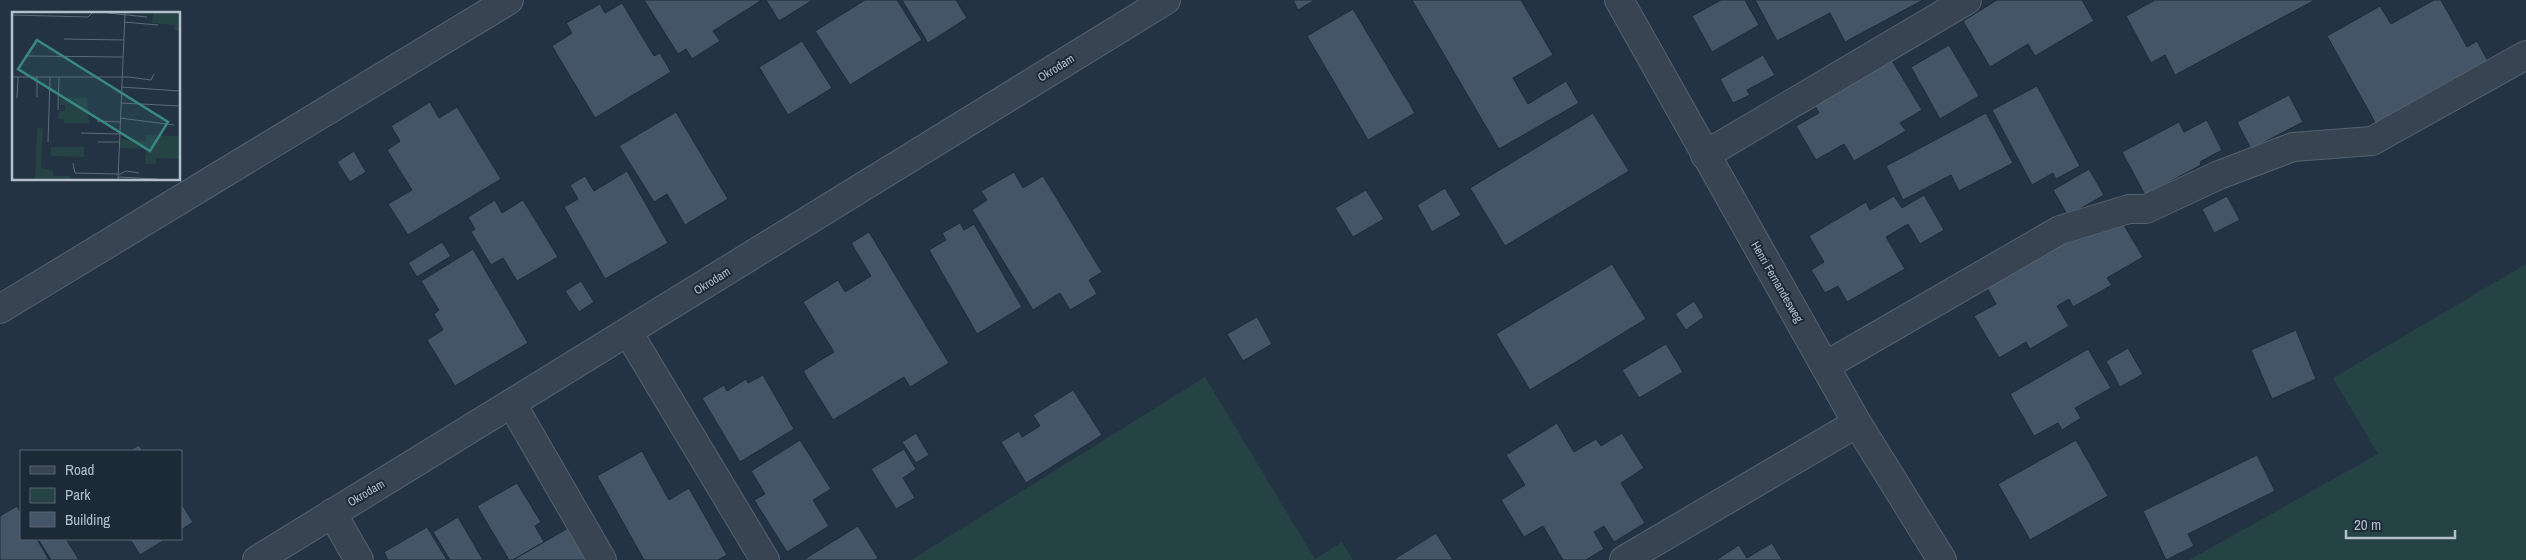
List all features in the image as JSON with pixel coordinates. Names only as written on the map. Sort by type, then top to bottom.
[{"type":"street","points":[[0,309],[509,0]]},
{"type":"street","name":"Okrodam","points":[[257,560],[1166,0]]},
{"type":"street","name":"Henri Fernandesweg","points":[[1619,0],[1857,422],[1942,560]]},
{"type":"street","points":[[1705,155],[1967,0]]},
{"type":"street","points":[[1825,366],[2060,230],[2129,209],[2146,209],[2219,175],[2293,147],[2372,142],[2526,55]]},
{"type":"street","points":[[628,332],[765,560]]},
{"type":"street","points":[[512,404],[602,560]]},
{"type":"street","points":[[1624,560],[1857,422]]},
{"type":"street","points":[[332,514],[359,560]]},
{"type":"green space","points":[[2526,264],[2526,560],[2189,560],[2378,454],[2333,378]]},
{"type":"green space","points":[[1205,377],[1315,559],[1342,542],[1353,560],[911,560]]},
{"type":"building","points":[[644,0],[762,0],[713,31],[720,41],[692,59],[686,49],[678,54]]},
{"type":"building","points":[[766,0],[813,0],[779,21]]},
{"type":"building","points":[[865,0],[897,0],[922,40],[850,85],[815,31]]},
{"type":"building","points":[[902,0],[956,0],[967,18],[928,43]]},
{"type":"building","points":[[1293,0],[1315,0],[1298,10]]},
{"type":"building","points":[[1412,0],[1521,0],[1553,55],[1513,78],[1528,104],[1566,81],[1579,103],[1499,149]]},
{"type":"building","points":[[1721,0],[1745,0],[1759,25],[1712,52],[1692,16]]},
{"type":"building","points":[[1755,0],[1923,0],[1845,42],[1830,13],[1777,41]]},
{"type":"building","points":[[1997,0],[2082,0],[2094,21],[2035,56],[2028,44],[1990,67],[1963,21]]},
{"type":"building","points":[[2155,0],[2315,0],[2175,75],[2165,55],[2151,63],[2126,16]]},
{"type":"building","points":[[2434,0],[2441,0],[2467,47],[2477,41],[2488,61],[2376,124],[2327,36],[2380,6],[2391,24]]},
{"type":"building","points":[[622,3],[654,56],[660,53],[671,72],[595,118],[552,46],[572,33],[566,23],[600,4],[605,13]]},
{"type":"building","points":[[1353,9],[1415,113],[1368,140],[1307,36]]},
{"type":"building","points":[[802,41],[832,88],[788,115],[759,67]]},
{"type":"building","points":[[1949,45],[1979,96],[1940,119],[1911,67]]},
{"type":"building","points":[[1763,55],[1775,75],[1747,90],[1750,95],[1733,103],[1720,79]]},
{"type":"building","points":[[1891,59],[1922,110],[1900,123],[1906,131],[1854,161],[1844,144],[1816,160],[1796,126],[1819,113],[1814,104]]},
{"type":"building","points":[[2037,86],[2080,166],[2056,179],[2053,173],[2032,185],[1992,110]]},
{"type":"building","points":[[2289,95],[2303,122],[2251,149],[2237,122]]},
{"type":"building","points":[[430,102],[439,118],[457,107],[501,179],[408,235],[388,204],[412,190],[387,150],[400,141],[391,126]]},
{"type":"building","points":[[676,112],[728,199],[685,225],[667,194],[654,202],[619,146]]},
{"type":"building","points":[[1593,113],[1629,171],[1505,246],[1470,188]]},
{"type":"building","points":[[1986,113],[2013,163],[1959,191],[1951,175],[1903,200],[1886,166]]},
{"type":"building","points":[[2207,120],[2222,150],[2200,162],[2201,165],[2145,195],[2122,152],[2179,122],[2184,132]]},
{"type":"building","points":[[354,151],[366,172],[350,182],[337,162]]},
{"type":"building","points":[[2089,169],[2104,195],[2068,216],[2053,190]]},
{"type":"building","points":[[627,171],[668,243],[605,279],[564,207],[578,199],[570,185],[585,176],[594,191]]},
{"type":"building","points":[[1014,172],[1023,188],[1043,176],[1102,272],[1089,280],[1097,294],[1070,310],[1060,293],[1033,310],[972,210],[987,200],[981,191]]},
{"type":"building","points":[[1445,188],[1461,215],[1432,232],[1417,205]]},
{"type":"building","points":[[1366,190],[1384,219],[1353,237],[1335,208]]},
{"type":"building","points":[[1924,195],[1944,230],[1920,244],[1908,224],[1886,237],[1905,269],[1847,302],[1838,286],[1825,293],[1811,270],[1824,262],[1809,236],[1866,202],[1870,210],[1894,196],[1902,208]]},
{"type":"building","points":[[2227,196],[2240,220],[2214,233],[2202,209]]},
{"type":"building","points":[[495,200],[502,213],[523,200],[558,257],[517,281],[503,258],[491,265],[471,232],[475,229],[468,217]]},
{"type":"building","points":[[2119,217],[2143,257],[2107,278],[2112,285],[2073,307],[2069,299],[2057,306],[2069,326],[2030,349],[2026,342],[1999,358],[1974,316],[1996,304],[1985,284],[2083,228]]},
{"type":"building","points":[[960,223],[964,230],[974,224],[1022,307],[977,334],[929,250],[946,240],[942,233]]},
{"type":"building","points":[[869,232],[949,363],[910,387],[904,377],[833,420],[803,371],[834,352],[803,302],[838,280],[845,292],[871,276],[851,243]]},
{"type":"building","points":[[442,242],[451,256],[417,277],[408,263]]},
{"type":"building","points":[[473,249],[528,343],[455,386],[427,340],[443,330],[434,314],[439,310],[421,281]]},
{"type":"building","points":[[1612,264],[1646,319],[1530,390],[1496,334]]},
{"type":"building","points":[[581,281],[594,302],[579,312],[565,291]]},
{"type":"building","points":[[1694,301],[1704,317],[1686,330],[1675,314]]},
{"type":"building","points":[[1257,317],[1272,344],[1243,361],[1227,334]]},
{"type":"building","points":[[2296,330],[2316,379],[2272,399],[2251,350]]},
{"type":"building","points":[[1666,344],[1683,372],[1639,398],[1622,370]]},
{"type":"building","points":[[2128,348],[2143,374],[2120,387],[2106,361]]},
{"type":"building","points":[[2088,349],[2111,388],[2075,408],[2081,418],[2062,430],[2058,423],[2034,436],[2010,394]]},
{"type":"building","points":[[763,375],[794,429],[740,462],[702,398],[724,385],[727,391],[746,379],[748,383]]},
{"type":"building","points":[[1073,390],[1102,435],[1026,483],[1001,442],[1019,431],[1022,437],[1040,426],[1033,415]]},
{"type":"building","points":[[1557,423],[1574,452],[1596,439],[1601,446],[1622,433],[1644,468],[1621,483],[1645,523],[1614,542],[1604,526],[1594,532],[1604,549],[1586,560],[1563,560],[1543,526],[1524,537],[1501,500],[1525,485],[1506,455]]},
{"type":"building","points":[[916,433],[929,455],[916,463],[902,442]]},
{"type":"building","points":[[800,440],[831,489],[813,500],[829,526],[787,552],[754,500],[765,494],[751,471]]},
{"type":"building","points":[[2076,440],[2108,496],[2030,540],[1998,484]]},
{"type":"building","points":[[139,445],[142,450],[131,450]]},
{"type":"building","points":[[904,449],[916,469],[903,478],[915,498],[896,509],[871,469]]},
{"type":"building","points":[[642,451],[669,500],[689,488],[727,555],[718,560],[644,560],[597,476]]},
{"type":"building","points":[[2257,455],[2275,491],[2188,534],[2194,546],[2166,560],[2143,511]]},
{"type":"building","points":[[517,483],[541,522],[535,526],[544,542],[513,560],[509,560],[477,506]]},
{"type":"building","points":[[182,505],[193,522],[182,529]]},
{"type":"building","points":[[17,506],[20,511],[20,540],[38,540],[49,560],[0,560],[0,516]]},
{"type":"building","points":[[458,517],[483,560],[450,560],[433,532]]},
{"type":"building","points":[[573,525],[594,560],[513,560],[544,542]]},
{"type":"building","points":[[858,526],[878,558],[875,560],[803,560]]},
{"type":"building","points":[[427,527],[447,560],[388,560],[384,552]]},
{"type":"building","points":[[1436,533],[1453,560],[1393,560]]},
{"type":"building","points":[[39,540],[67,540],[79,560],[51,560]]},
{"type":"building","points":[[131,540],[164,540],[140,555]]},
{"type":"building","points":[[1772,543],[1782,560],[1716,560],[1739,545],[1747,558]]}]
